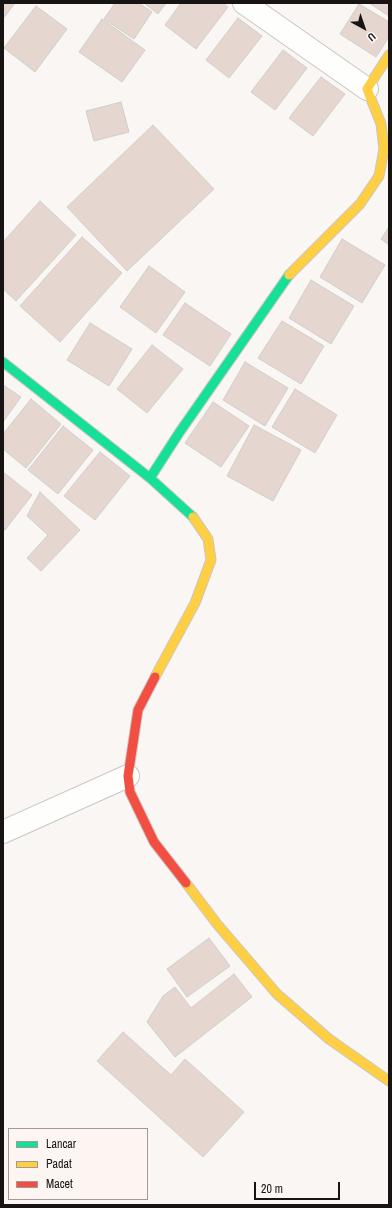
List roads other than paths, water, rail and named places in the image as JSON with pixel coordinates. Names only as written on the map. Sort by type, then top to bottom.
[{"type":"street","points":[[150,478],[178,433],[286,278],[360,204],[379,176],[384,149],[381,124],[367,89],[244,3]]},
{"type":"street","points":[[367,89],[389,55]]},
{"type":"street","points":[[4,364],[150,478],[196,520],[208,539],[211,560],[195,602],[138,710],[128,776],[130,792],[154,842],[217,924],[272,989],[329,1039],[389,1081]]},
{"type":"street","points":[[3,832],[128,776]]}]
